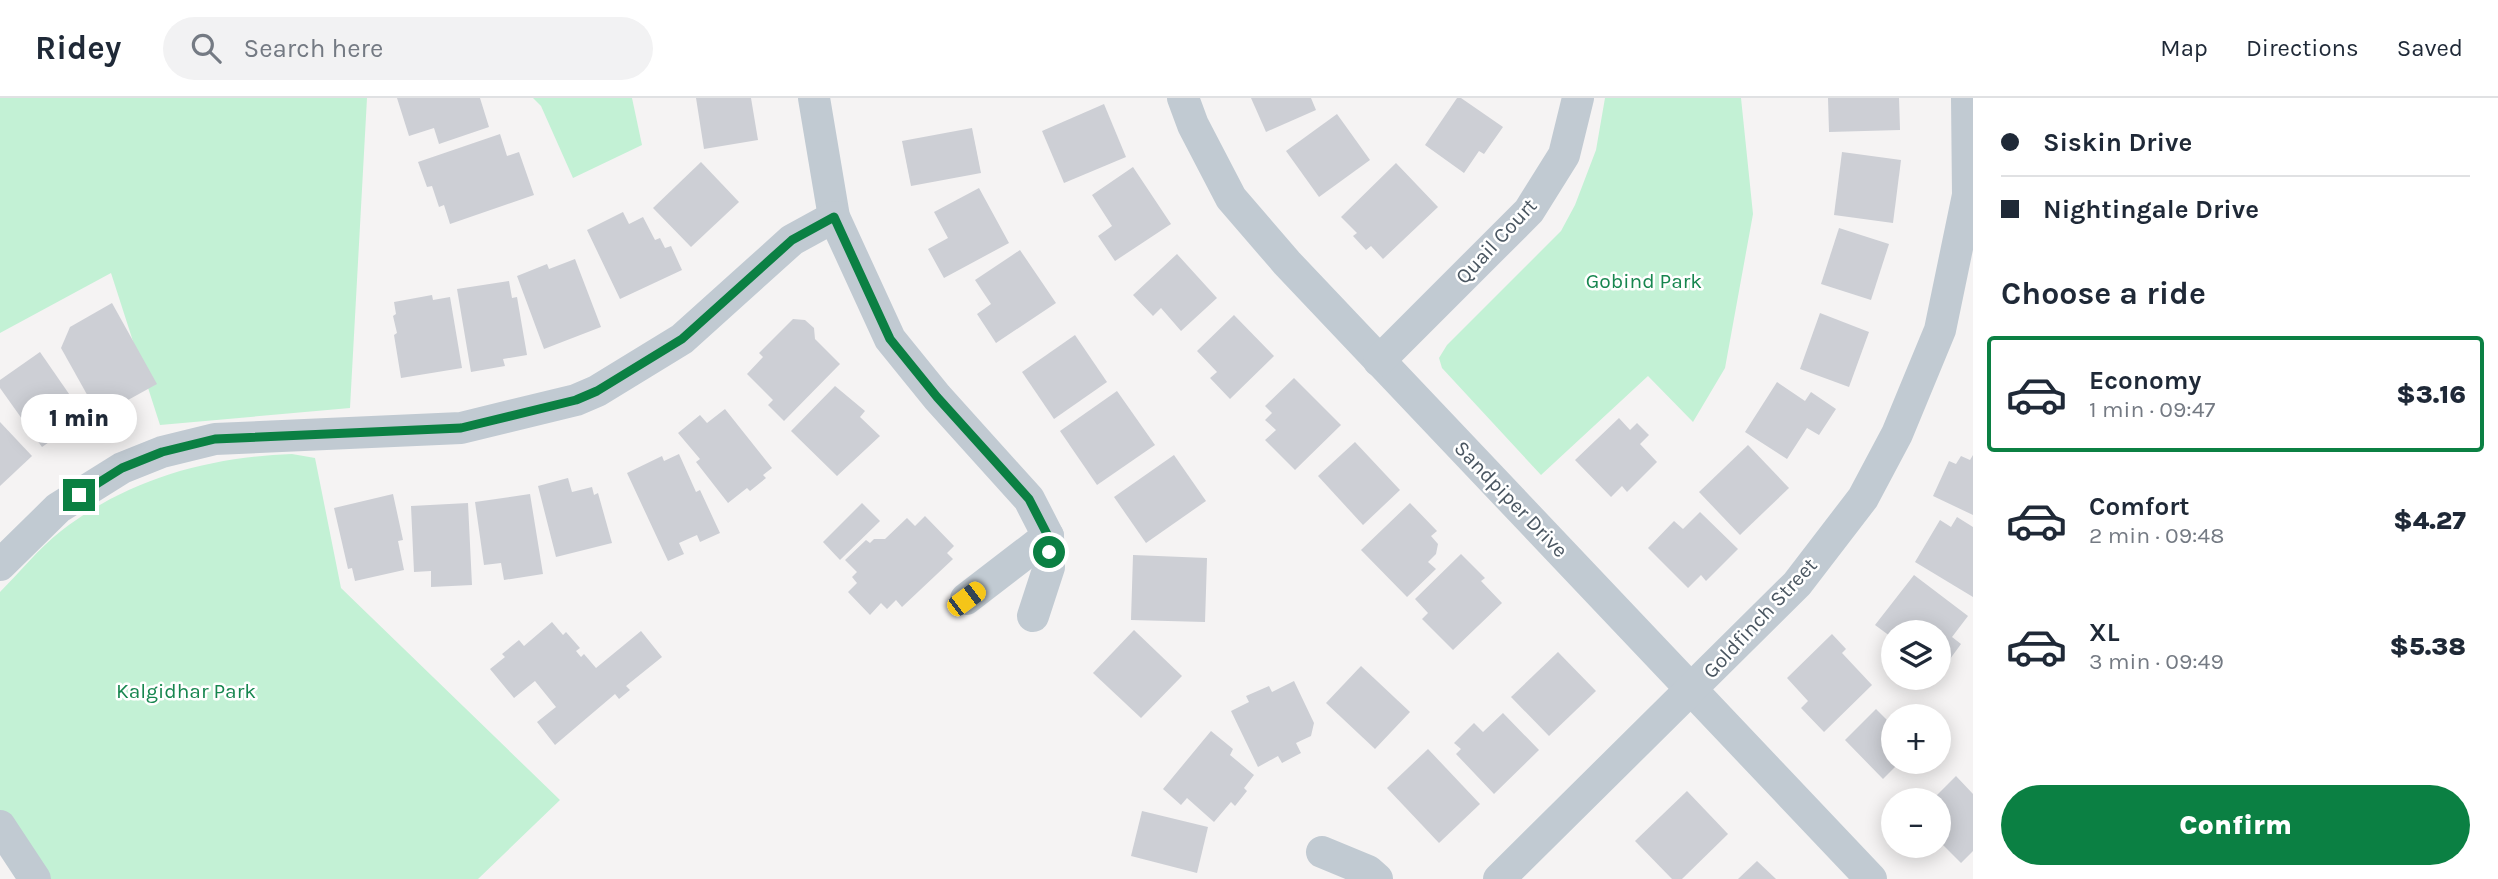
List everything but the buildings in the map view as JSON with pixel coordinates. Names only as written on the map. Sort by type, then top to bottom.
[{"type":"street","points":[[814,98],[834,217],[890,339],[937,397],[1029,499],[1048,536],[1049,567],[1033,616]]},
{"type":"street","name":"Sandpiper Drive","points":[[1183,98],[1193,125],[1231,198],[1287,263],[1871,879]]},
{"type":"street","name":"Quail Court","points":[[1379,361],[1529,211],[1564,155],[1578,98]]},
{"type":"street","name":"Goldfinch Street","points":[[1500,879],[1797,584],[1863,498],[1897,434],[1940,330],[1968,195],[1967,98]]},
{"type":"street","points":[[0,565],[58,508],[122,468],[162,452],[215,439],[461,428],[576,400],[597,391],[682,339],[792,240],[834,217]]},
{"type":"street","points":[[966,599],[1048,536]]},
{"type":"street","points":[[0,826],[34,879]]},
{"type":"street","points":[[1322,852],[1368,871],[1377,879]]},
{"type":"green space","points":[[0,98],[367,98],[350,408],[160,425],[111,273],[0,333]]},
{"type":"green space","points":[[533,98],[632,98],[642,145],[573,178],[541,106]]},
{"type":"green space","name":"Gobind Park","points":[[1605,98],[1741,98],[1753,214],[1725,368],[1693,422],[1648,376],[1541,475],[1442,368],[1439,358],[1447,345],[1561,231],[1575,205],[1596,150]]},
{"type":"green space","name":"Kalgidhar Park","points":[[292,454],[315,458],[341,588],[560,800],[478,879],[35,879],[0,826],[0,592],[37,552],[61,531],[114,497],[170,474],[200,466]]},
{"type":"route","points":[[79,495],[122,468],[162,452],[215,439],[272,434],[461,428],[576,400],[597,391],[682,339],[792,240],[834,217],[890,339],[937,397],[1029,499],[1048,536],[1049,552]]}]
